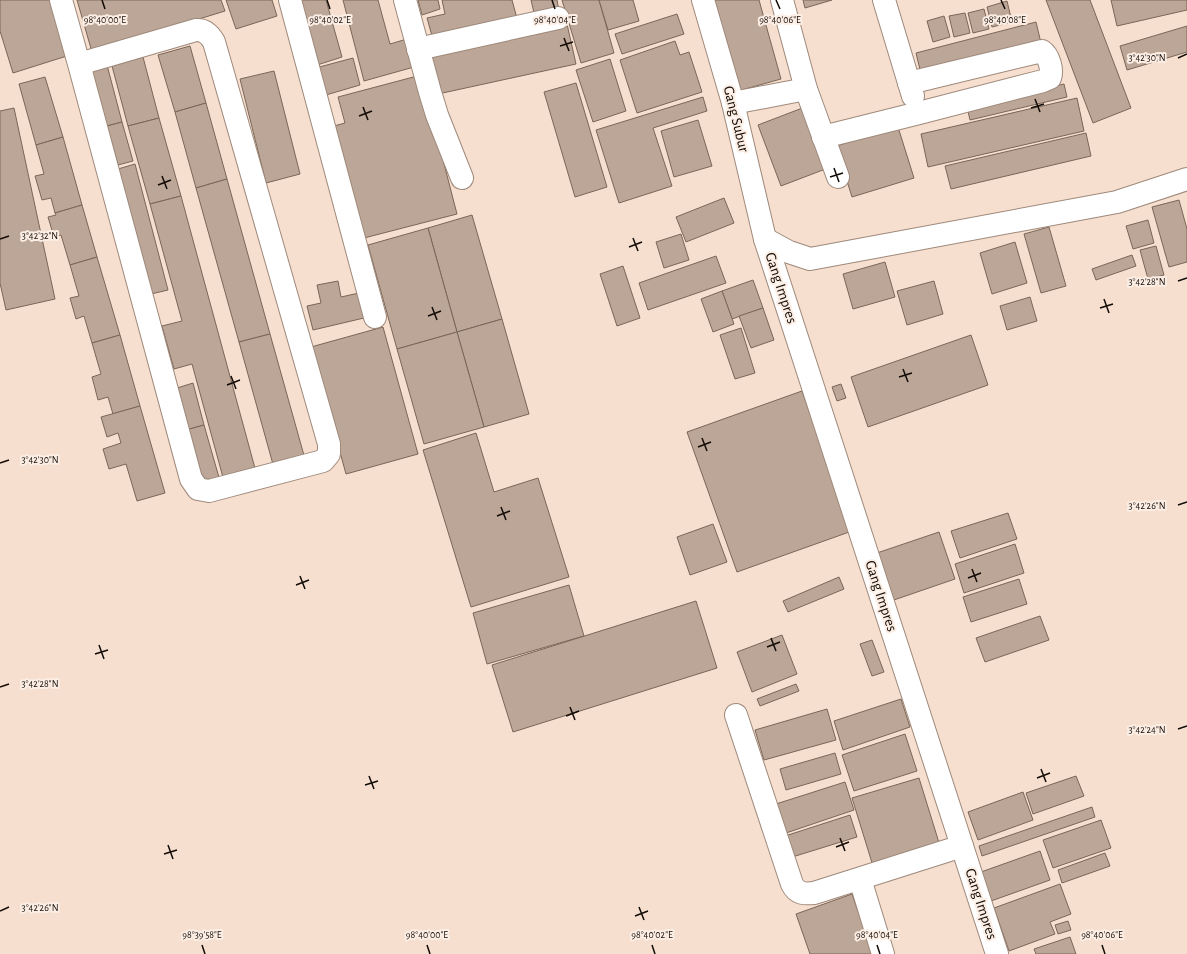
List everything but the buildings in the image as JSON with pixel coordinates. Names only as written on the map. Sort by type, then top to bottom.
[{"type":"street","points":[[61,0],[191,479],[198,489],[209,491],[323,461],[329,454],[329,444],[214,42],[211,36],[205,31],[196,30],[79,64]]},
{"type":"street","points":[[290,0],[375,317]]},
{"type":"street","points":[[405,0],[437,115],[462,178]]},
{"type":"street","name":"Gang Subur","points":[[703,0],[733,103],[764,239]]},
{"type":"street","points":[[782,0],[806,89],[838,177]]},
{"type":"street","points":[[884,0],[918,114]]},
{"type":"street","points":[[418,49],[558,18]]},
{"type":"street","points":[[823,137],[1043,81],[1050,78],[1052,73],[1046,55],[1042,51],[909,83]]},
{"type":"street","points":[[733,103],[806,89]]},
{"type":"street","points":[[764,239],[789,252],[810,259],[1117,202],[1187,179]]},
{"type":"street","name":"Gang Impres","points":[[764,239],[997,954]]},
{"type":"street","points":[[736,715],[794,889],[800,893],[814,893],[962,846]]},
{"type":"street","points":[[860,879],[883,954]]}]
